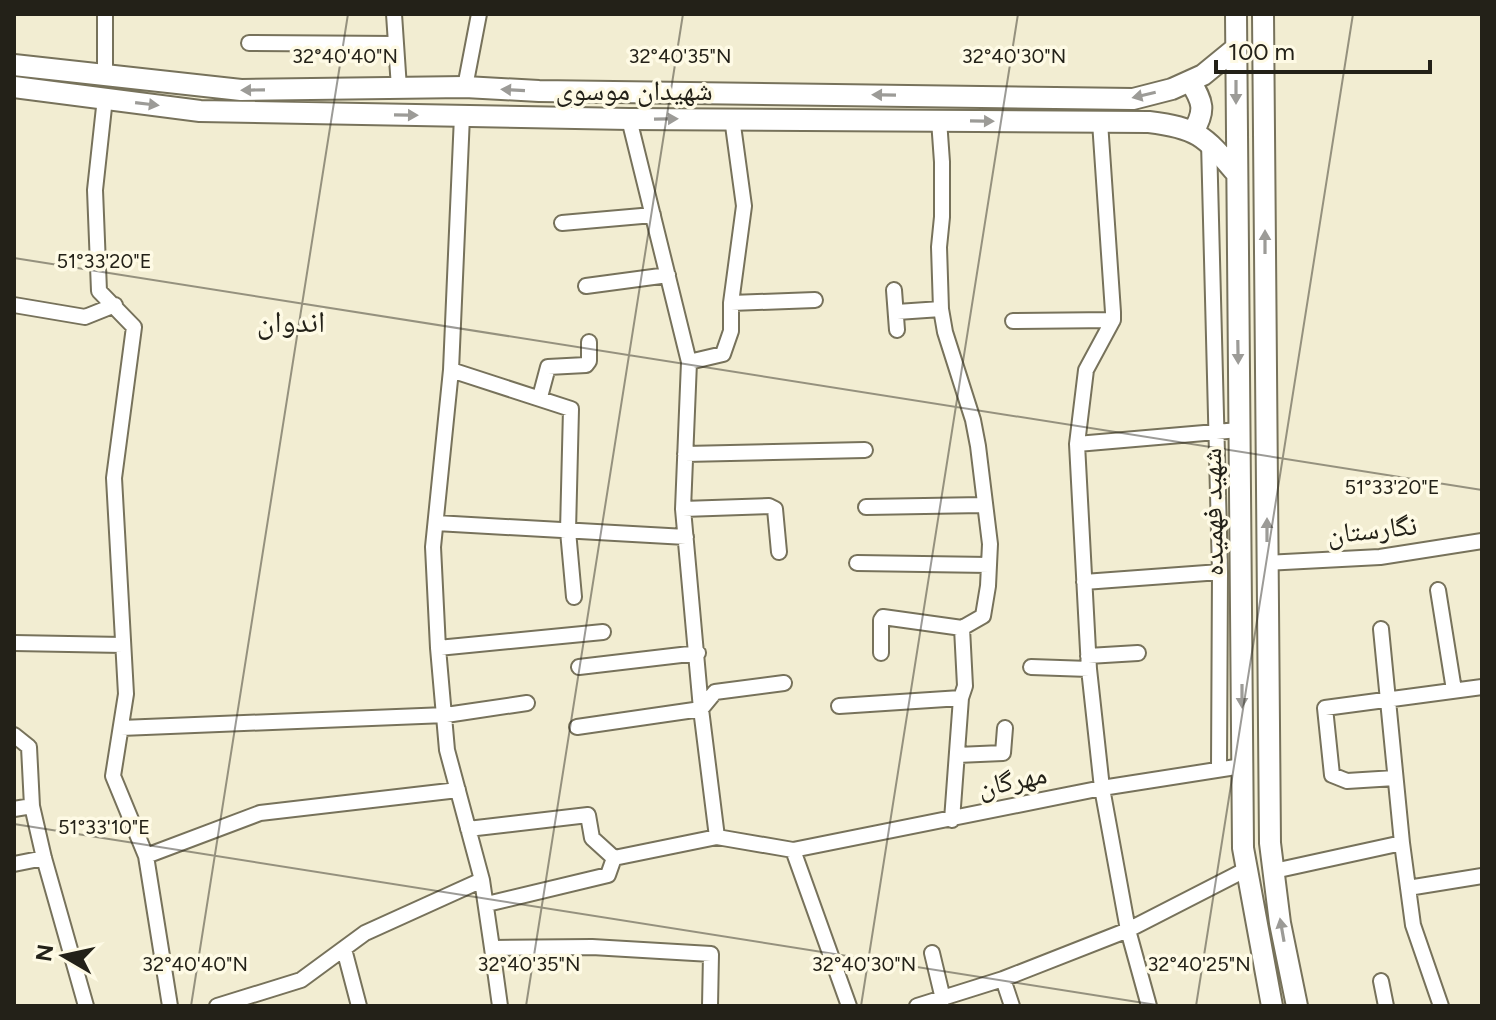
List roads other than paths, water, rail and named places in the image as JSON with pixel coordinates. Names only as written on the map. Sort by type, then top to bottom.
[{"type":"street","points":[[105,14],[105,77]]},
{"type":"street","points":[[394,14],[399,88]]},
{"type":"street","points":[[465,87],[479,14]]},
{"type":"street","name":"شهید فهمیده","points":[[1236,14],[1243,848],[1272,1006]]},
{"type":"street","name":"شهید فهمیده","points":[[1263,14],[1268,783],[1280,923],[1297,1006]]},
{"type":"street","points":[[249,43],[396,44]]},
{"type":"street","name":"شهیدان موسوی","points":[[14,65],[241,90],[465,87],[539,91],[1133,99],[1203,75],[1236,48]]},
{"type":"street","points":[[1190,81],[1201,100],[1217,432],[1219,769]]},
{"type":"street","name":"شهیدان موسوی","points":[[14,87],[200,111],[853,122],[1149,122],[1181,126],[1201,137]]},
{"type":"street","points":[[105,98],[95,190],[99,291],[134,327],[114,478],[126,694],[113,776],[146,856],[170,1006]]},
{"type":"street","points":[[462,116],[451,370],[433,547],[447,750],[487,904],[500,1006]]},
{"type":"street","points":[[689,362],[723,354],[731,331],[731,303],[744,206],[732,118]]},
{"type":"street","points":[[629,119],[689,362],[683,509],[701,709],[717,837]]},
{"type":"street","points":[[881,653],[883,617],[962,628],[983,616],[989,565],[990,544],[973,420],[945,332],[941,309],[939,247],[942,162],[939,120]]},
{"type":"street","points":[[1100,122],[1113,320],[1086,370],[1077,444],[1084,582],[1102,788],[1128,930],[1149,1006]]},
{"type":"street","points":[[1201,137],[1237,174]]},
{"type":"street","points":[[562,223],[653,215]]},
{"type":"street","points":[[586,286],[668,275]]},
{"type":"street","points":[[894,290],[897,330]]},
{"type":"street","points":[[731,303],[815,300]]},
{"type":"street","points":[[14,305],[85,317],[115,305]]},
{"type":"street","points":[[897,312],[941,309]]},
{"type":"street","points":[[1013,321],[1113,320]]},
{"type":"street","points":[[540,397],[548,367],[586,365],[589,361],[589,342]]},
{"type":"street","points":[[451,370],[571,409],[568,531],[574,597]]},
{"type":"street","points":[[1077,444],[1239,430]]},
{"type":"street","points":[[685,454],[865,450]]},
{"type":"street","points":[[866,507],[983,505]]},
{"type":"street","points":[[683,509],[769,506],[775,509],[779,552]]},
{"type":"street","points":[[436,523],[686,537]]},
{"type":"street","name":"نگارستان","points":[[1267,563],[1380,557],[1482,541]]},
{"type":"street","points":[[857,563],[989,565]]},
{"type":"street","points":[[1084,582],[1220,572]]},
{"type":"street","points":[[1438,590],[1454,690]]},
{"type":"street","points":[[1241,616],[1255,624],[1267,614]]},
{"type":"street","points":[[952,820],[961,698],[965,686],[962,628]]},
{"type":"street","points":[[1381,629],[1413,925],[1441,1006]]},
{"type":"street","points":[[438,648],[603,632]]},
{"type":"street","points":[[14,643],[123,645]]},
{"type":"street","points":[[1242,655],[1254,649],[1268,654]]},
{"type":"street","points":[[579,667],[698,653]]},
{"type":"street","points":[[1031,667],[1089,662],[1138,653]]},
{"type":"street","points":[[577,727],[701,709],[715,692],[784,683]]},
{"type":"street","points":[[1395,778],[1338,779],[1332,775],[1325,708],[1482,687]]},
{"type":"street","points":[[839,706],[961,698]]},
{"type":"street","points":[[121,728],[446,715],[527,703]]},
{"type":"street","points":[[957,755],[1003,753],[1005,728]]},
{"type":"street","points":[[14,735],[29,747],[32,806],[86,1006]]},
{"type":"street","name":"مهرگان","points":[[793,850],[1102,788],[1242,766]]},
{"type":"street","points":[[146,856],[260,813],[458,790]]},
{"type":"street","points":[[14,809],[32,806]]},
{"type":"street","points":[[468,829],[588,815],[592,838],[614,858]]},
{"type":"street","points":[[614,858],[717,837],[793,850],[849,1006]]},
{"type":"street","points":[[1274,871],[1402,843]]},
{"type":"street","points":[[14,864],[44,858]]},
{"type":"street","points":[[487,904],[608,875],[614,858]]},
{"type":"street","points":[[917,1006],[1003,979],[1128,930],[1247,869]]},
{"type":"street","points":[[1408,888],[1482,876]]},
{"type":"street","points":[[217,1006],[301,980],[365,933],[482,880]]},
{"type":"street","points":[[492,948],[592,947],[711,954],[710,1006]]},
{"type":"street","points":[[344,949],[359,1006]]},
{"type":"street","points":[[932,953],[943,999]]},
{"type":"street","points":[[1003,979],[1012,1006]]},
{"type":"street","points":[[1381,981],[1386,1006]]},
{"type":"district","name":"اندوان","points":[[291,321]]}]
